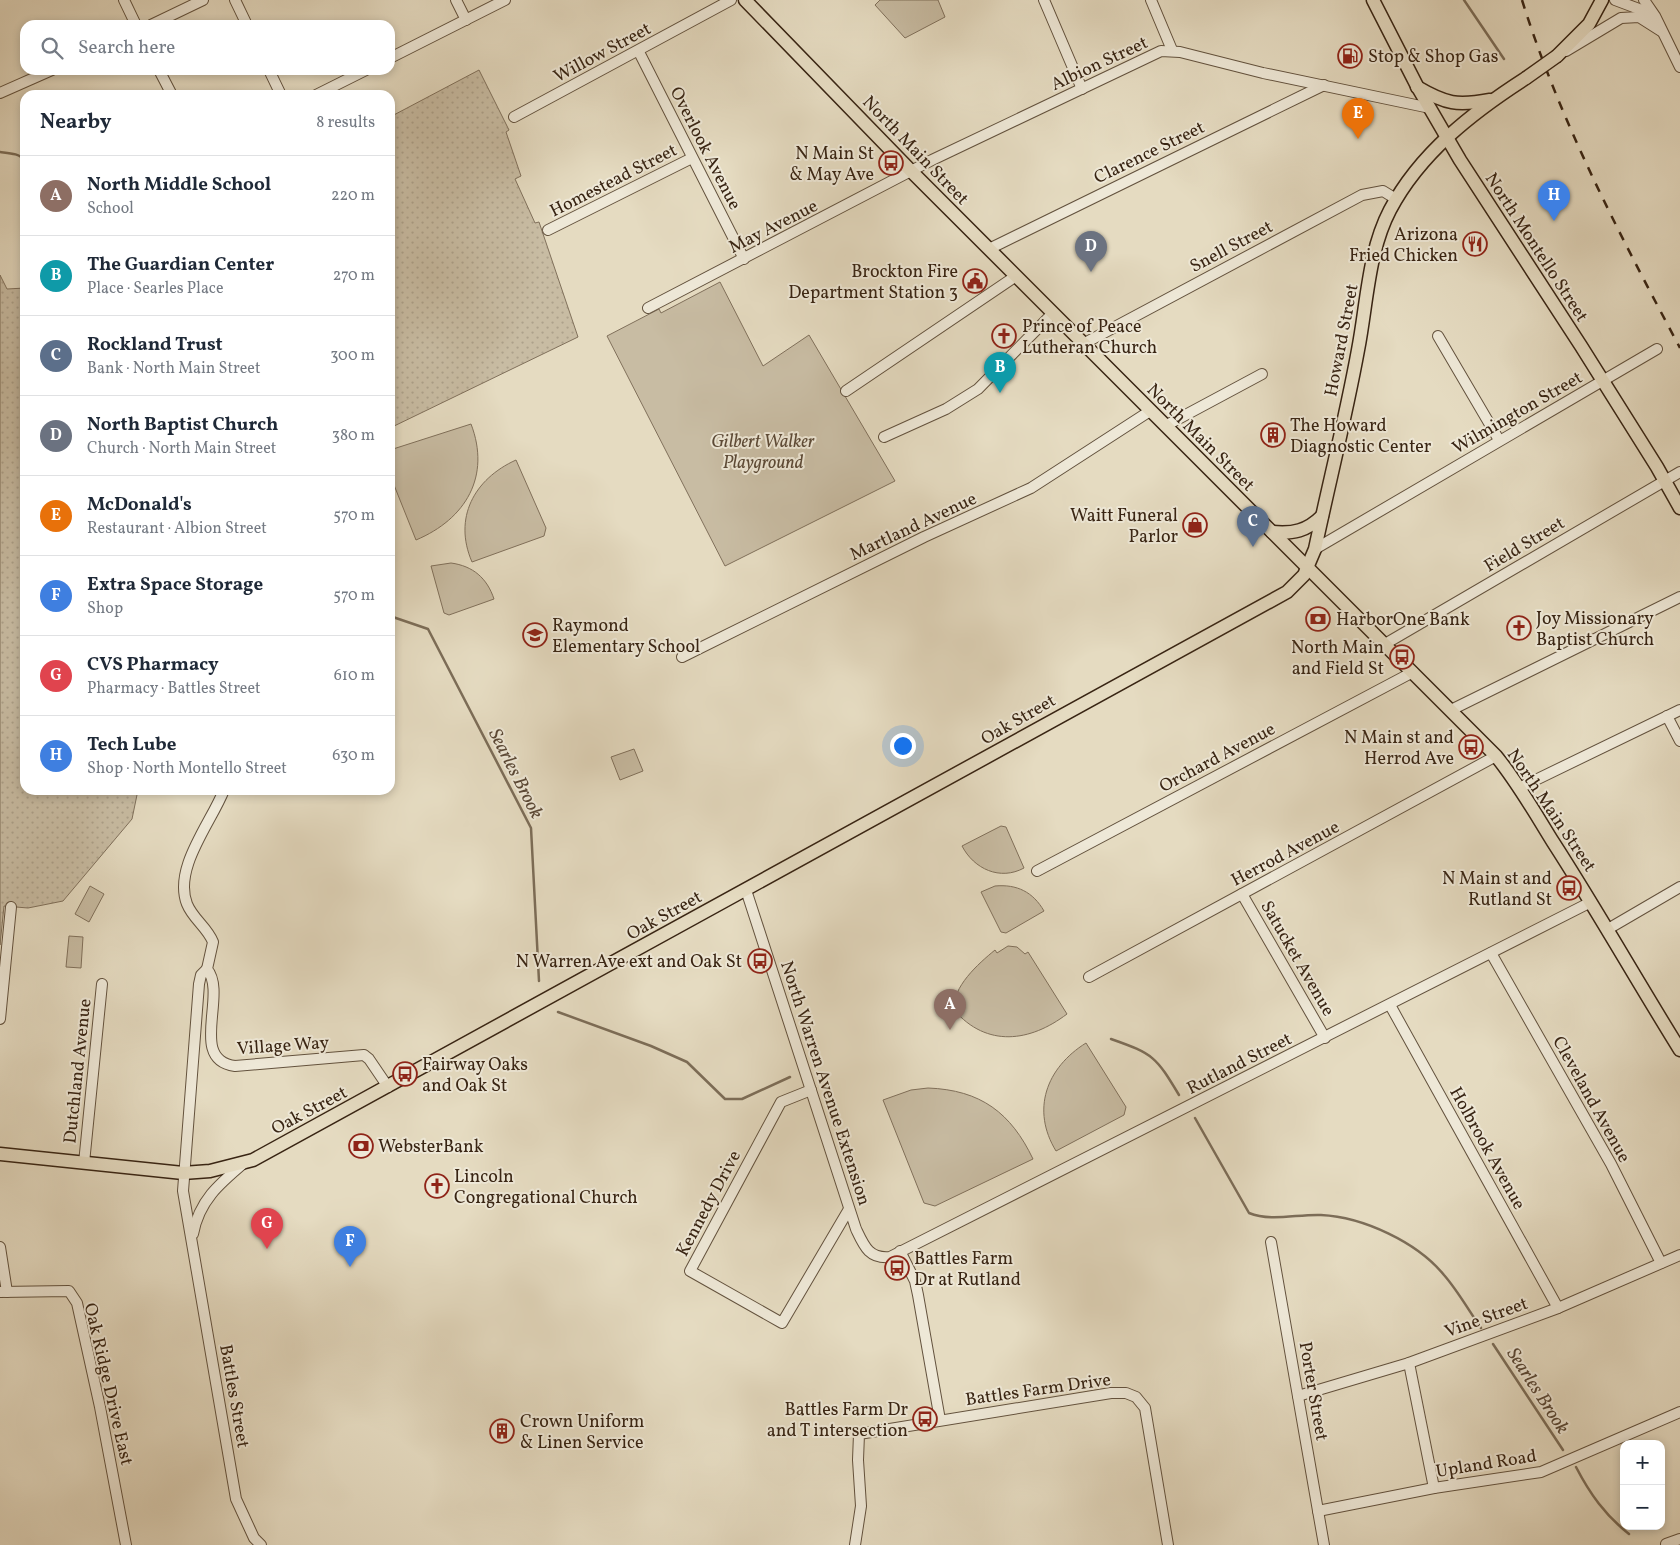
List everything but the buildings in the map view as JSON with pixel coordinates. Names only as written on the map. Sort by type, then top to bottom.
[{"type":"main road","name":"North Main Street","points":[[745,0],[912,172],[1496,756],[1519,788],[1608,929],[1621,954],[1680,1049]]},
{"type":"main road","name":"North Montello Street","points":[[1372,0],[1446,138],[1665,480],[1680,508]]},
{"type":"main road","name":"Howard Street","points":[[1308,568],[1322,516],[1354,372],[1376,247],[1382,227],[1396,199],[1414,172],[1446,138],[1490,100],[1557,56],[1589,24],[1602,0]]},
{"type":"main road","points":[[1417,86],[1441,100],[1455,104],[1490,100]]},
{"type":"main road","points":[[1272,532],[1286,534],[1303,530],[1322,516]]},
{"type":"main road","name":"Oak Street","points":[[0,1154],[183,1173],[210,1171],[245,1163],[388,1087],[1216,629],[1272,601],[1294,586],[1308,568]]},
{"type":"street","points":[[124,0],[134,20]]},
{"type":"street","points":[[162,20],[203,0]]},
{"type":"street","points":[[235,0],[245,20]]},
{"type":"street","points":[[456,0],[466,20]]},
{"type":"street","points":[[395,56],[505,0]]},
{"type":"street","name":"Willow Street","points":[[514,117],[639,52],[731,0]]},
{"type":"street","points":[[1044,0],[1082,89]]},
{"type":"street","points":[[1151,0],[1172,50]]},
{"type":"street","points":[[1615,0],[1639,9],[1661,31]]},
{"type":"street","points":[[1644,0],[1655,16],[1680,67]]},
{"type":"street","points":[[1557,56],[1594,36],[1621,18],[1638,17],[1661,31]]},
{"type":"street","name":"Albion Street","points":[[912,172],[1156,53],[1172,50],[1262,73],[1430,108]]},
{"type":"street","name":"Overlook Avenue","points":[[639,52],[744,259]]},
{"type":"street","points":[[0,94],[41,75]]},
{"type":"street","points":[[162,75],[169,90]]},
{"type":"street","points":[[271,75],[279,90]]},
{"type":"street","points":[[326,90],[356,75]]},
{"type":"street","name":"Clarence Street","points":[[989,249],[1324,85]]},
{"type":"street","name":"Homestead Street","points":[[548,230],[692,158]]},
{"type":"street","name":"May Avenue","points":[[648,308],[912,172]]},
{"type":"street","name":"Snell Street","points":[[1083,344],[1362,195],[1383,191],[1396,199]]},
{"type":"street","points":[[846,391],[1016,276]]},
{"type":"street","points":[[884,437],[964,400],[978,389],[1053,312]]},
{"type":"street","points":[[1438,336],[1499,440]]},
{"type":"street","name":"Wilmington Street","points":[[1314,549],[1658,349]]},
{"type":"street","points":[[1165,426],[1262,374]]},
{"type":"street","name":"Martland Avenue","points":[[682,657],[924,536],[1031,488],[1150,411]]},
{"type":"street","name":"Field Street","points":[[1385,644],[1680,472]]},
{"type":"street","points":[[1451,710],[1680,597]]},
{"type":"street","name":"Orchard Avenue","points":[[1037,871],[1413,672]]},
{"type":"street","points":[[1519,788],[1680,710]]},
{"type":"street","points":[[1667,716],[1680,741]]},
{"type":"street","name":"Herrod Avenue","points":[[1089,977],[1496,756]]},
{"type":"street","name":"Village Way","points":[[222,795],[188,862],[184,877],[185,897],[190,911],[213,942],[207,969],[213,976],[214,987],[211,1045],[221,1062],[227,1065],[242,1066],[364,1056],[369,1059],[388,1087]]},
{"type":"street","points":[[1608,929],[1680,887]]},
{"type":"street","name":"North Warren Avenue Extension","points":[[746,890],[856,1229],[864,1246],[871,1254],[879,1258],[890,1257],[900,1252]]},
{"type":"street","name":"Satucket Avenue","points":[[1242,894],[1325,1038]]},
{"type":"street","name":"Rutland Street","points":[[900,1252],[1591,902]]},
{"type":"street","points":[[0,1019],[11,907]]},
{"type":"street","name":"Cleveland Avenue","points":[[1491,953],[1611,1164],[1661,1263]]},
{"type":"street","name":"Battles Street","points":[[207,969],[201,975],[183,1191],[236,1499],[254,1538],[261,1545]]},
{"type":"street","name":"Dutchland Avenue","points":[[84,1162],[102,984]]},
{"type":"street","name":"Holbrook Avenue","points":[[1390,1005],[1558,1308]]},
{"type":"street","name":"Kennedy Drive","points":[[811,1090],[781,1102],[690,1271],[782,1323],[849,1209]]},
{"type":"street","name":"Battles Street","points":[[192,1245],[196,1218],[206,1198],[220,1183],[245,1163]]},
{"type":"street","name":"Porter Street","points":[[1271,1242],[1324,1545]]},
{"type":"street","points":[[0,1247],[4,1292]]},
{"type":"street","points":[[900,1252],[915,1281],[940,1420]]},
{"type":"street","name":"Vine Street","points":[[1298,1396],[1409,1363],[1558,1308],[1680,1256]]},
{"type":"street","name":"Oak Ridge Drive East","points":[[4,1292],[69,1291],[77,1303],[100,1407],[126,1545]]},
{"type":"street","points":[[1409,1363],[1434,1488]]},
{"type":"street","name":"Battles Farm Drive","points":[[855,1545],[861,1506],[858,1460],[859,1434],[1110,1393],[1126,1393],[1136,1397],[1145,1408],[1168,1545]]},
{"type":"street","name":"Upland Road","points":[[1318,1511],[1434,1488],[1541,1472],[1680,1412]]},
{"type":"street","points":[[1666,1544],[1680,1539]]},
{"type":"green space","points":[[880,0],[938,0],[945,17],[905,38],[875,5]]},
{"type":"green space","points":[[479,70],[509,130],[506,132],[521,176],[515,179],[535,223],[539,222],[578,337],[395,426],[395,114]]},
{"type":"green space","points":[[0,275],[7,289],[20,288],[20,795],[137,795],[132,819],[63,901],[28,908],[4,906],[0,945]]},
{"type":"green space","name":"Gilbert Walker Playground","points":[[720,282],[763,366],[809,335],[895,481],[725,566],[607,336],[659,309],[661,313]]},
{"type":"green space","points":[[471,424],[476,443],[478,461],[476,478],[470,494],[461,508],[448,520],[434,531],[416,540],[395,488],[395,448]]},
{"type":"green space","points":[[516,460],[546,528],[544,536],[472,562],[465,530],[466,515],[471,502],[489,478],[501,468]]},
{"type":"green space","points":[[451,563],[466,567],[478,574],[487,585],[494,599],[449,615],[444,613],[431,566]]},
{"type":"green space","points":[[634,749],[643,771],[620,780],[611,757]]},
{"type":"green space","points":[[1001,826],[1006,827],[1024,868],[1015,872],[997,873],[989,870],[973,861],[962,846]]},
{"type":"green space","points":[[90,886],[104,894],[89,922],[75,914]]},
{"type":"green space","points":[[995,886],[1010,886],[1024,891],[1040,904],[1044,911],[1006,933],[1001,932],[981,892]]},
{"type":"green space","points":[[69,936],[83,937],[81,968],[66,967]]},
{"type":"green space","points":[[1008,946],[1017,947],[1025,954],[1028,952],[1067,1014],[1038,1031],[1009,1037],[980,1031],[954,1010],[954,1001],[957,993],[967,977],[995,950],[997,953]]},
{"type":"green space","points":[[1086,1043],[1126,1107],[1124,1115],[1056,1151],[1048,1136],[1045,1120],[1044,1105],[1047,1091],[1052,1077],[1061,1065],[1072,1053]]},
{"type":"green space","points":[[928,1088],[964,1093],[992,1107],[1015,1129],[1033,1159],[935,1206],[924,1203],[883,1100],[911,1090]]},
{"type":"waterway","points":[[1464,0],[1504,59]]},
{"type":"waterway","name":"Searles Brook","points":[[0,152],[20,156]]},
{"type":"waterway","name":"Searles Brook","points":[[395,618],[428,629],[531,828],[539,981]]},
{"type":"waterway","name":"Searles Brook","points":[[558,1012],[651,1046],[687,1062],[725,1099],[742,1099],[790,1077]]},
{"type":"waterway","name":"Searles Brook","points":[[1111,1039],[1137,1049],[1152,1058],[1165,1072],[1179,1095]]},
{"type":"waterway","name":"Searles Brook","points":[[1195,1118],[1249,1213],[1266,1217],[1312,1215],[1337,1217],[1371,1226],[1388,1233],[1433,1263],[1454,1288],[1481,1328]]},
{"type":"waterway","name":"Searles Brook","points":[[1493,1344],[1563,1450]]},
{"type":"waterway","name":"Searles Brook","points":[[1576,1467],[1599,1504],[1629,1534]]},
{"type":"railway","points":[[1522,0],[1554,90],[1573,134],[1635,263],[1680,348]]},
{"type":"place","name":"Stop & Shop Gas","points":[[1350,56]]},
{"type":"place","name":"McDonald's","points":[[1358,139]]},
{"type":"place","name":"N Main St & May Ave","points":[[891,163]]},
{"type":"place","name":"Tech Lube","points":[[1554,221]]},
{"type":"place","name":"Arizona Fried Chicken","points":[[1475,244]]},
{"type":"place","name":"North Baptist Church","points":[[1091,272]]},
{"type":"place","name":"Brockton Fire Department Station 3","points":[[975,281]]},
{"type":"place","name":"Prince of Peace Lutheran Church","points":[[1004,336]]},
{"type":"place","name":"The Guardian Center","points":[[1000,393]]},
{"type":"place","name":"The Howard Diagnostic Center","points":[[1273,435]]},
{"type":"place","name":"Waitt Funeral Parlor","points":[[1195,525]]},
{"type":"place","name":"Rockland Trust","points":[[1253,547]]},
{"type":"place","name":"HarborOne Bank","points":[[1318,619]]},
{"type":"place","name":"Joy Missionary Baptist Church","points":[[1519,628]]},
{"type":"place","name":"Raymond Elementary School","points":[[535,635]]},
{"type":"place","name":"North Main and Field St","points":[[1402,657]]},
{"type":"place","name":"N Main st and Herrod Ave","points":[[1471,747]]},
{"type":"place","name":"N Main st and Rutland St","points":[[1569,888]]},
{"type":"place","name":"N Warren Ave ext and Oak St","points":[[760,961]]},
{"type":"place","name":"North Middle School","points":[[950,1030]]},
{"type":"place","name":"Fairway Oaks and Oak St","points":[[405,1074]]},
{"type":"place","name":"WebsterBank","points":[[361,1146]]},
{"type":"place","name":"Lincoln Congregational Church","points":[[437,1186]]},
{"type":"place","name":"CVS Pharmacy","points":[[267,1249]]},
{"type":"place","name":"Extra Space Storage","points":[[350,1267]]},
{"type":"place","name":"Battles Farm Dr at Rutland","points":[[897,1268]]},
{"type":"place","name":"Battles Farm Dr and T intersection","points":[[925,1419]]},
{"type":"place","name":"Crown Uniform & Linen Service","points":[[502,1431]]}]
